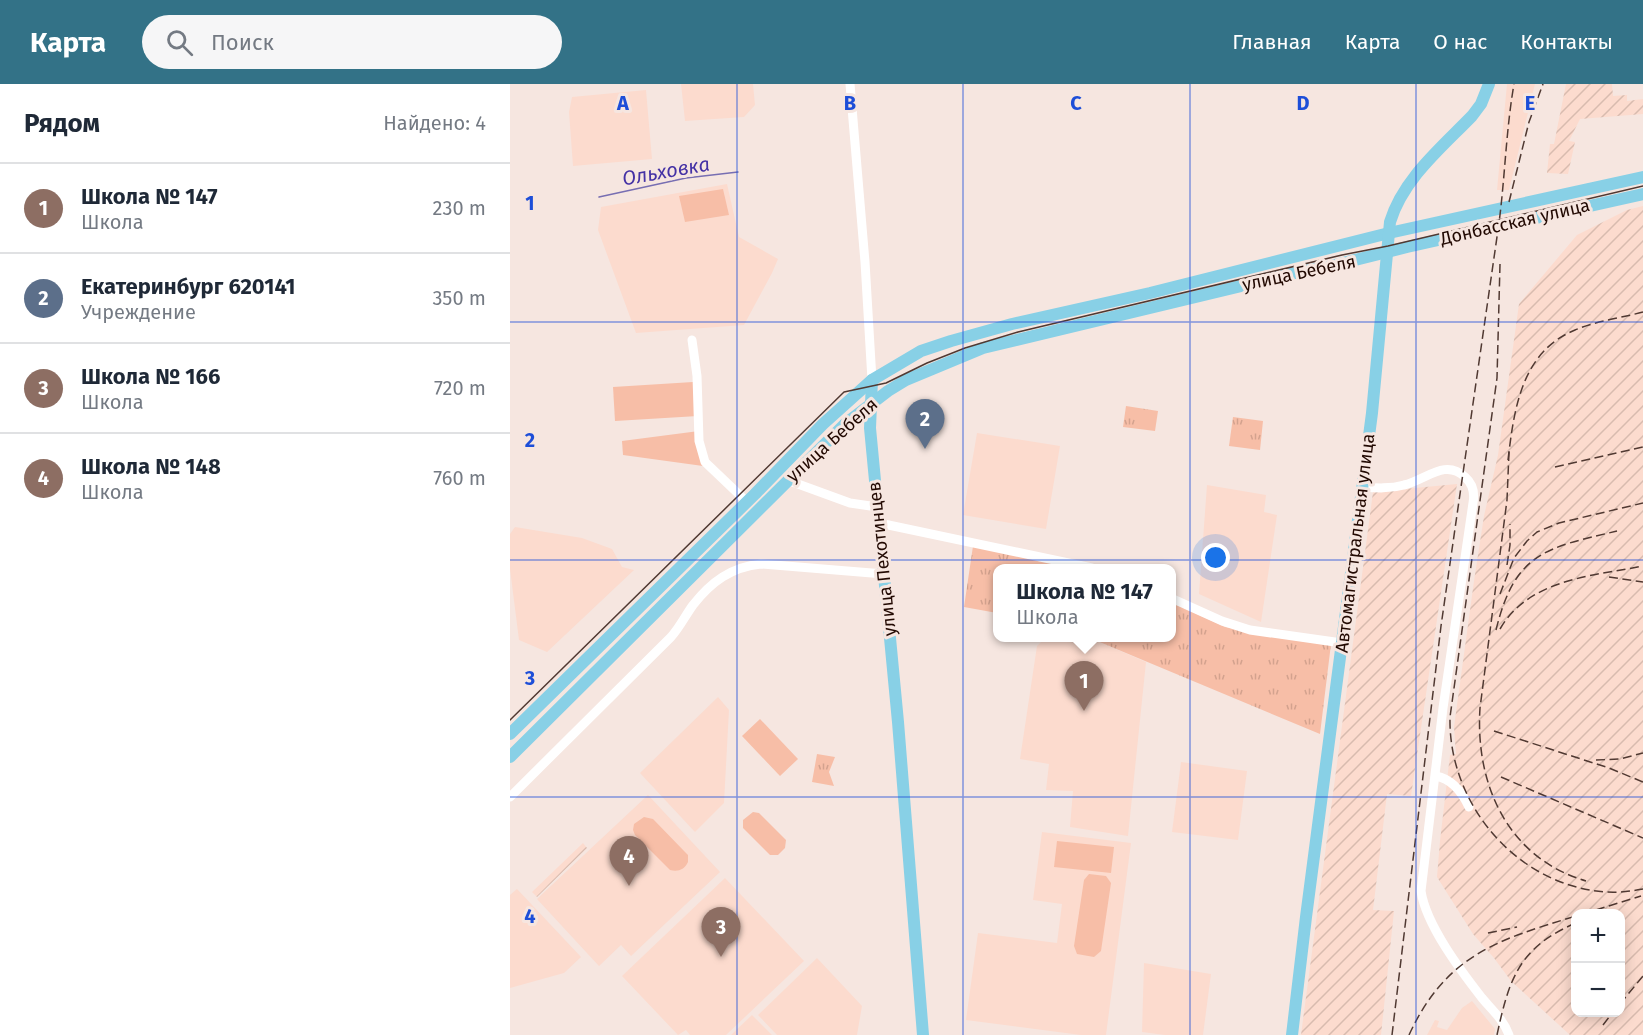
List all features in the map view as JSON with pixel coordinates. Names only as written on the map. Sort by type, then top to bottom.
[{"type":"main road","name":"Автомагистральная улица","points":[[1292,1035],[1372,413],[1389,233],[1394,209],[1404,191],[1472,116],[1481,104],[1489,84]]},
{"type":"main road","name":"Донбасская улица","points":[[1389,233],[1643,177]]},
{"type":"main road","name":"Донбасская улица","points":[[1388,252],[1643,194]]},
{"type":"main road","name":"улица Бебеля","points":[[510,734],[747,502],[823,424],[872,380],[921,351],[951,340],[1012,324],[1150,293],[1389,233]]},
{"type":"main road","name":"улица Бебеля","points":[[510,757],[845,424],[906,380],[983,348],[1388,252]]},
{"type":"main road","name":"улица Пехотинцев","points":[[872,380],[870,405],[877,507],[899,732],[923,1035]]},
{"type":"street","name":"улица Пехотинцев","points":[[850,84],[872,380]]},
{"type":"street","points":[[692,340],[697,376],[699,441],[705,462],[747,502]]},
{"type":"street","points":[[1361,487],[1400,486],[1416,482],[1446,468],[1455,469],[1462,474],[1473,489],[1421,891],[1429,918],[1444,944],[1471,984],[1505,1023],[1509,1035]]},
{"type":"street","points":[[787,480],[850,503],[877,507]]},
{"type":"street","points":[[879,523],[1073,564]]},
{"type":"street","points":[[510,797],[671,637],[683,624],[692,606],[712,584],[731,571],[761,564],[884,574]]},
{"type":"street","points":[[1176,600],[1221,621],[1250,630],[1342,643]]},
{"type":"street","points":[[1436,777],[1446,778],[1463,795],[1469,807]]},
{"type":"shaded area","points":[[681,84],[753,84],[755,105],[744,117],[685,121]]},
{"type":"shaded area","points":[[1507,84],[1535,84],[1509,190],[1497,190]]},
{"type":"shaded area","points":[[1566,84],[1612,84],[1613,96],[1627,95],[1627,101],[1643,99],[1643,114],[1580,119],[1569,141],[1575,142],[1568,174],[1547,173],[1550,144],[1554,144]]},
{"type":"shaded area","points":[[646,90],[652,159],[573,166],[569,112],[572,97]]},
{"type":"shaded area","points":[[727,184],[739,237],[778,259],[744,325],[636,333],[598,230],[601,207]]},
{"type":"shaded area","points":[[1643,206],[1643,1035],[1570,1035],[1511,981],[1473,934],[1437,877],[1450,755],[1456,754],[1454,727],[1474,581],[1484,516],[1498,455],[1519,304],[1577,235],[1627,210]]},
{"type":"shaded area","points":[[977,433],[1060,446],[1046,529],[963,515]]},
{"type":"shaded area","points":[[1457,484],[1411,796],[1387,794],[1373,910],[1394,911],[1381,1035],[1301,1035],[1373,492]]},
{"type":"shaded area","points":[[1207,485],[1266,495],[1264,512],[1277,515],[1261,622],[1199,594]]},
{"type":"shaded area","points":[[515,527],[582,538],[612,549],[622,567],[634,570],[547,652],[519,640],[510,569],[510,534]]},
{"type":"shaded area","points":[[1041,642],[1099,642],[1146,662],[1128,836],[1070,827],[1073,791],[1046,790],[1049,764],[1020,759],[1037,646]]},
{"type":"shaded area","points":[[718,697],[729,710],[724,803],[695,832],[640,773]]},
{"type":"shaded area","points":[[1181,762],[1247,771],[1238,840],[1172,832]]},
{"type":"shaded area","points":[[648,795],[720,872],[631,956],[621,945],[599,966],[537,899]]},
{"type":"shaded area","points":[[1042,832],[1131,843],[1106,1035],[1081,1035],[966,1020],[978,933],[1057,943],[1062,904],[1033,900]]},
{"type":"shaded area","points":[[583,843],[587,848],[537,897],[532,892]]},
{"type":"shaded area","points":[[725,878],[804,961],[726,1035],[690,1035],[686,1030],[678,1035],[622,976]]},
{"type":"shaded area","points":[[517,889],[581,957],[564,973],[510,988],[510,895]]},
{"type":"shaded area","points":[[817,958],[862,1006],[857,1035],[777,1035],[758,1015]]},
{"type":"shaded area","points":[[1144,963],[1211,974],[1203,1035],[1165,1035],[1142,1032]]},
{"type":"shaded area","points":[[1472,1001],[1495,1029],[1494,1035],[1427,1035],[1435,1020],[1439,1021],[1437,1027],[1447,1030],[1462,1008]]},
{"type":"shaded area","points":[[752,1015],[772,1035],[731,1035]]},
{"type":"green space","points":[[723,189],[729,215],[685,222],[679,196]]},
{"type":"green space","points":[[693,382],[698,416],[615,421],[613,387]]},
{"type":"green space","points":[[1126,406],[1158,411],[1155,431],[1123,427]]},
{"type":"green space","points":[[1233,417],[1263,421],[1260,450],[1229,446]]},
{"type":"green space","points":[[699,431],[703,466],[623,455],[622,441]]},
{"type":"green space","points":[[973,546],[1060,564],[993,564],[993,612],[964,607]]},
{"type":"green space","points":[[1176,604],[1225,627],[1331,644],[1320,734],[1100,642],[1176,642]]},
{"type":"green space","points":[[760,719],[798,759],[780,776],[742,736]]},
{"type":"green space","points":[[817,754],[835,757],[829,772],[834,786],[812,782]]},
{"type":"green space","points":[[753,812],[759,813],[786,840],[785,848],[778,855],[770,855],[743,828],[743,820]]},
{"type":"green space","points":[[644,817],[653,819],[688,855],[688,862],[683,869],[670,870],[635,835],[634,824]]},
{"type":"green space","points":[[1057,841],[1114,847],[1111,873],[1054,867]]},
{"type":"green space","points":[[1089,874],[1106,876],[1111,883],[1101,951],[1094,957],[1077,954],[1074,946],[1084,880]]},
{"type":"waterway","name":"Ольховка","points":[[599,197],[686,178],[738,172]]},
{"type":"tram line","points":[[510,720],[844,392],[886,383],[965,348],[1018,332],[1643,186]]},
{"type":"railway","points":[[1392,1035],[1441,626],[1499,223],[1514,84]]},
{"type":"railway","points":[[1509,202],[1529,122],[1543,84]]},
{"type":"railway","points":[[1500,264],[1497,378],[1450,717],[1452,749],[1461,780],[1475,809],[1494,835],[1517,857],[1544,874],[1574,886],[1606,892],[1643,889]]},
{"type":"railway","points":[[1508,460],[1513,422],[1524,384],[1543,353],[1557,340],[1575,330],[1643,312]]},
{"type":"railway","points":[[1555,467],[1643,447]]},
{"type":"railway","points":[[1509,452],[1507,500],[1480,708],[1483,764],[1491,791],[1502,815],[1517,836],[1536,855],[1559,870],[1586,881]]},
{"type":"railway","points":[[1500,594],[1514,558],[1537,532],[1559,523],[1643,503]]},
{"type":"railway","points":[[1507,565],[1510,524]]},
{"type":"railway","points":[[1496,630],[1513,584],[1524,569],[1537,558],[1553,549],[1617,531]]},
{"type":"railway","points":[[1500,629],[1512,612],[1527,599],[1563,582],[1643,566]]},
{"type":"railway","points":[[1609,577],[1643,582]]},
{"type":"railway","points":[[1494,731],[1609,768],[1643,782]]},
{"type":"railway","points":[[1596,760],[1620,759],[1643,753]]},
{"type":"railway","points":[[1501,777],[1643,838]]},
{"type":"railway","points":[[1599,909],[1641,896]]},
{"type":"railway","points":[[1409,1035],[1440,986],[1477,954],[1522,933],[1571,918]]},
{"type":"railway","points":[[1497,1035],[1506,997],[1520,967],[1541,943],[1571,925]]},
{"type":"railway","points":[[1488,933],[1517,927]]},
{"type":"railway","points":[[1625,998],[1643,976]]},
{"type":"railway","points":[[1603,1025],[1609,1017]]},
{"type":"place","name":"Екатеринбург 620141","points":[[925,449]]},
{"type":"place","name":"Школа № 147","points":[[1084,711]]},
{"type":"place","name":"Школа № 148","points":[[629,886]]},
{"type":"place","name":"Школа № 166","points":[[721,957]]}]
